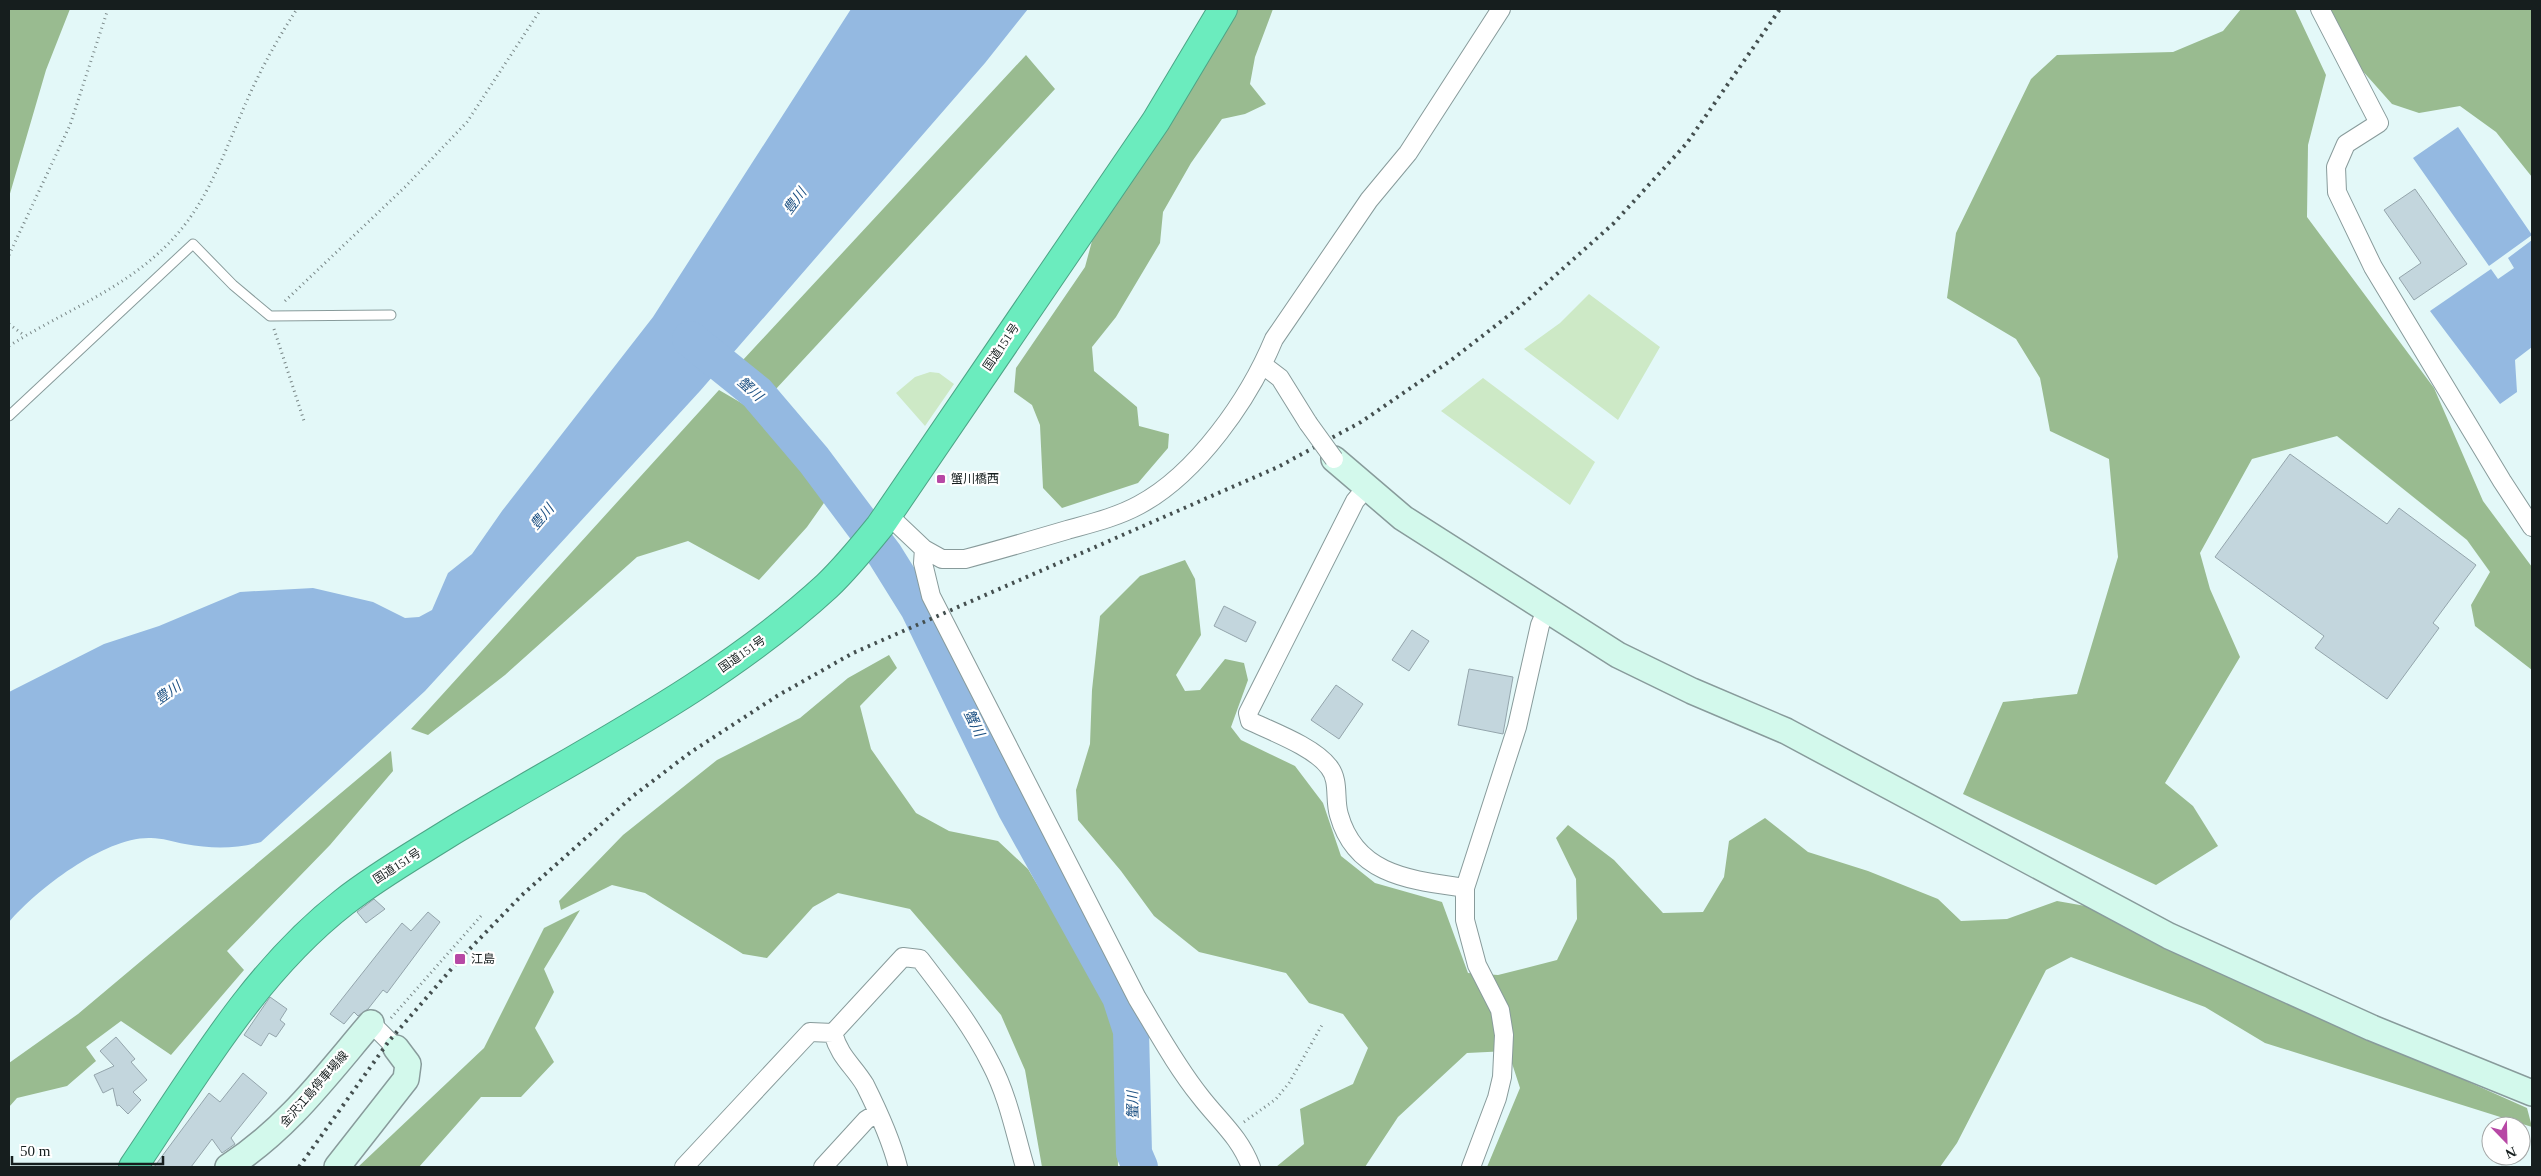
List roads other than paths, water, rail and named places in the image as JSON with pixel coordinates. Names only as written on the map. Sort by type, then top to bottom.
[{"type":"highway","name":"国道151号","points":[[133,1167],[257,986],[302,937],[345,901],[402,862],[732,662],[786,622],[828,585],[855,556],[883,520],[1156,121],[1223,9]]},
{"type":"street","points":[[883,520],[924,549],[942,559],[965,559],[1112,517],[1139,505],[1168,487],[1198,460],[1263,365],[1274,339],[1368,200],[1408,153],[1501,9]]},
{"type":"street","points":[[2320,9],[2379,123],[2346,144],[2336,167],[2337,192],[2377,275],[2532,527]]},
{"type":"street","points":[[1263,365],[1280,378],[1308,424],[1334,459],[1366,488],[1403,518],[1546,611],[1618,655],[1692,691],[1786,732],[2169,936],[2372,1028],[2532,1093]]},
{"type":"street","points":[[1366,488],[1354,501],[1248,713],[1250,721],[1320,756],[1331,768],[1336,781],[1339,815],[1362,856],[1384,871],[1418,881],[1465,888]]},
{"type":"street","points":[[924,549],[923,563],[931,596],[1137,998],[1168,1051],[1200,1097],[1231,1130],[1244,1150],[1251,1167]]},
{"type":"street","points":[[1470,1167],[1502,1077],[1504,1035],[1500,1010],[1477,965],[1467,929],[1465,920],[1465,888],[1517,727],[1540,625],[1546,611]]},
{"type":"street","points":[[684,1167],[810,1032],[833,1033],[903,957],[920,959],[959,1009],[992,1065],[1003,1092],[1025,1167]]},
{"type":"street","points":[[833,1033],[837,1050],[864,1084],[894,1150],[898,1167]]},
{"type":"street","name":"金沢江島停車場線","points":[[228,1167],[255,1149],[382,1034],[408,1064],[406,1079],[337,1167]]},
{"type":"street","points":[[823,1167],[866,1120],[878,1113]]},
{"type":"lane","points":[[9,416],[193,244],[234,285],[270,316],[391,315]]},
{"type":"water","name":"豊川","points":[[851,9],[1028,9],[985,63],[700,391],[425,691],[261,842],[233,847],[214,847],[195,846],[151,838],[133,840],[114,846],[94,855],[54,880],[9,922],[9,692],[104,644],[159,626],[240,592],[313,588],[373,602],[405,618],[419,617],[432,610],[448,573],[472,554],[502,511],[653,317]]},
{"type":"water","points":[[2458,127],[2532,235],[2489,266],[2413,158]]},
{"type":"water","points":[[2532,240],[2532,347],[2515,360],[2517,392],[2500,404],[2430,311],[2491,269],[2498,279],[2514,268],[2508,258]]},
{"type":"waterway","name":"蟹川","points":[[690,339],[757,393],[814,460],[885,555],[918,608],[1015,808],[1120,997],[1131,1031],[1134,1153],[1140,1167]]},
{"type":"railway","points":[[299,1167],[389,1041],[460,959],[522,895],[633,796],[691,752],[777,696],[853,653],[1278,467],[1361,422],[1450,361],[1521,306],[1614,223],[1687,143],[1780,9]]},
{"type":"place","name":"蟹川橋西","points":[[941,479]]},
{"type":"place","name":"江島","points":[[460,959]]}]
